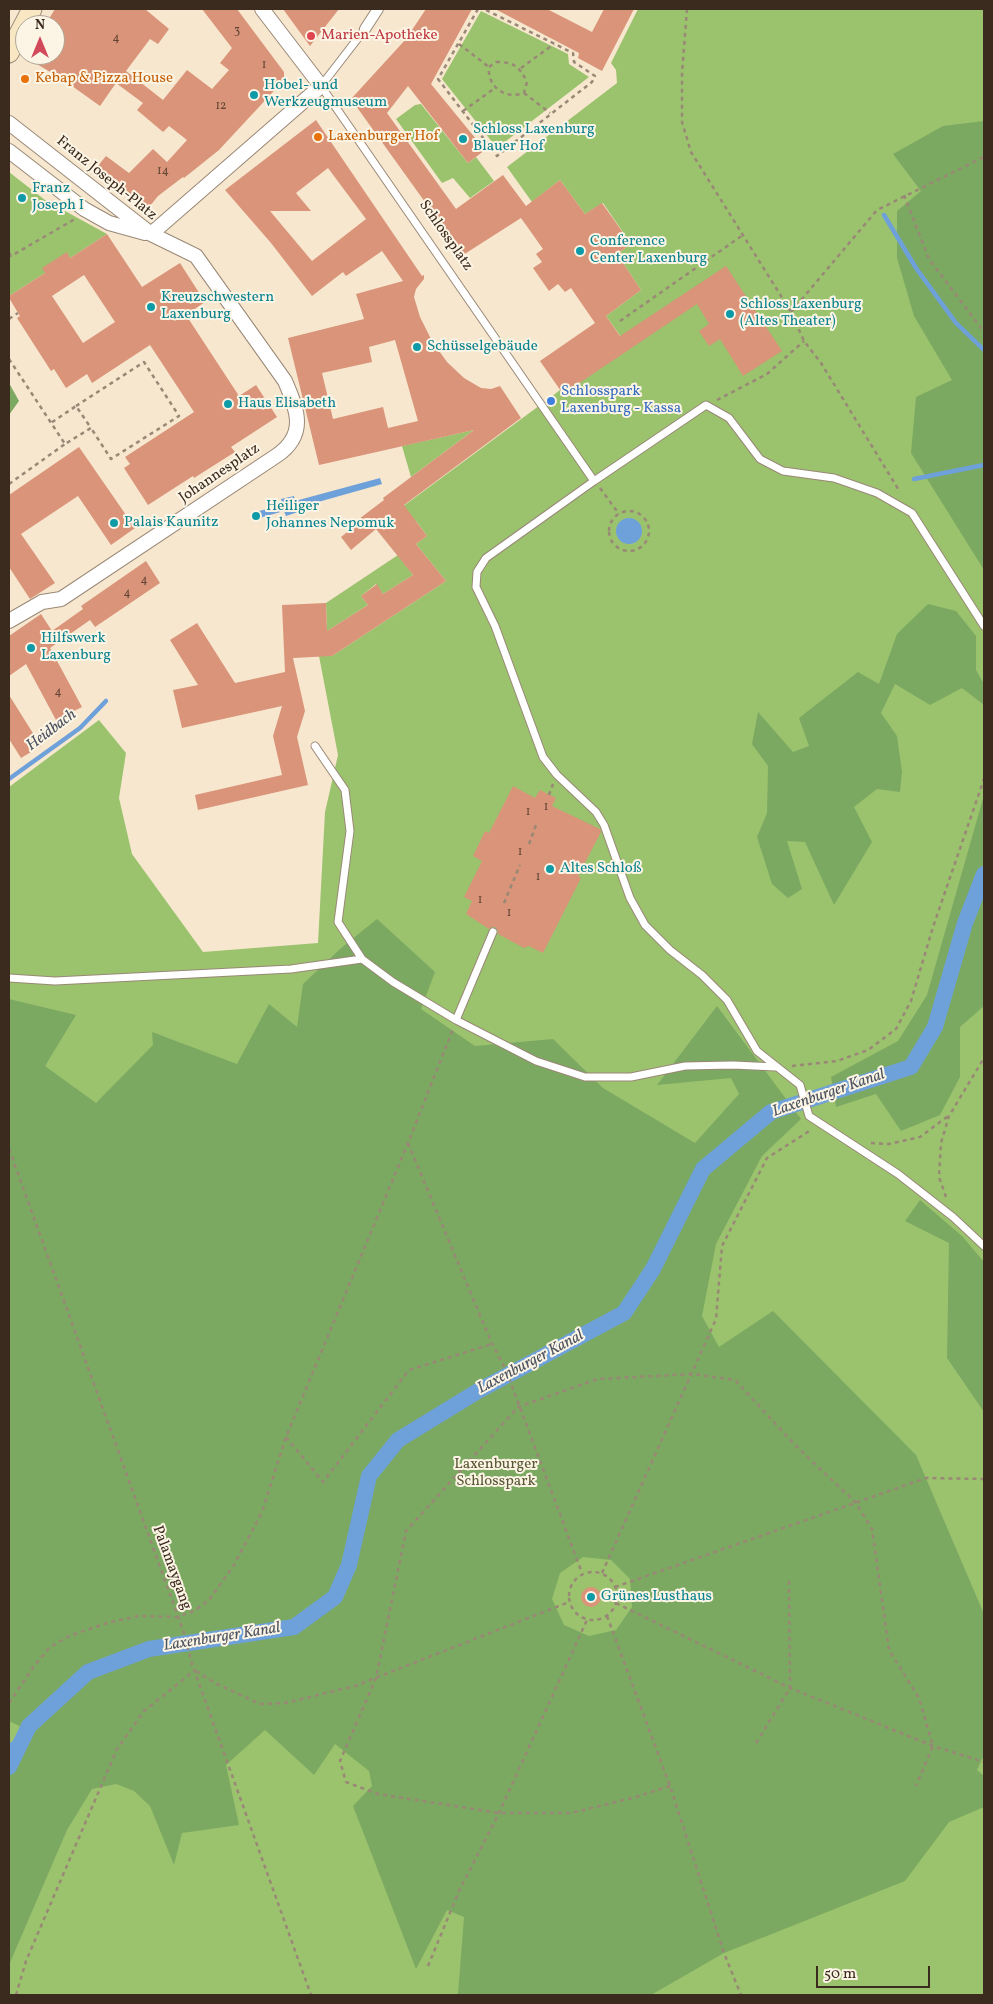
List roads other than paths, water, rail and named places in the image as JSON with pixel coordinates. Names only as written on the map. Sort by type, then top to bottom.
[{"type":"main road","points":[[9,52],[32,9]]},
{"type":"street","points":[[151,234],[321,86],[262,9]]},
{"type":"street","points":[[365,30],[378,9]]},
{"type":"street","name":"Franz Joseph-Platz","points":[[9,123],[151,234]]},
{"type":"street","name":"Franz Joseph-Platz","points":[[9,151],[88,211],[109,223],[151,234]]},
{"type":"street","name":"Johannesplatz","points":[[9,622],[42,602],[61,599],[276,456],[294,440],[297,428],[292,398],[285,381],[196,256],[151,234]]},
{"type":"lane","points":[[321,86],[365,30]]},
{"type":"lane","name":"Schlossplatz","points":[[321,86],[594,481]]},
{"type":"lane","points":[[984,626],[912,513],[878,493],[834,478],[783,471],[760,459],[729,418],[706,405],[594,481],[486,558],[477,572],[476,588],[495,626],[543,757],[556,776],[596,812],[604,825],[630,898],[645,926],[670,950],[702,975],[727,1000],[756,1051],[800,1085],[809,1116],[898,1174],[953,1217],[984,1246]]},
{"type":"lane","points":[[316,746],[345,790],[350,831],[338,922],[362,960],[393,982],[456,1020],[536,1061],[585,1078],[631,1078],[685,1066],[733,1064],[777,1067]]},
{"type":"lane","points":[[456,1020],[492,932]]},
{"type":"lane","points":[[9,978],[55,981],[291,969],[362,960]]},
{"type":"water","points":[[380,478],[382,484],[297,508],[298,512],[286,516],[284,511],[256,519],[255,512],[283,505],[281,499],[294,496],[295,501]]},
{"type":"water","points":[[629,518],[638,522],[642,531],[638,540],[629,544],[620,540],[616,531],[620,522]]},
{"type":"waterway","points":[[884,215],[916,268],[956,323],[984,350]]},
{"type":"waterway","name":"Heidbach","points":[[914,479],[984,465]]},
{"type":"waterway","name":"Heidbach","points":[[9,779],[80,728],[106,701]]},
{"type":"waterway","name":"Laxenburger Kanal","points":[[9,1767],[29,1726],[88,1672],[149,1649],[294,1627],[335,1597],[349,1565],[369,1476],[398,1440],[478,1391],[624,1313],[653,1269],[703,1169],[771,1112],[911,1067],[935,1027],[965,923],[984,874]]},
{"type":"waterway","points":[[9,1745],[21,1742]]},
{"type":"place","name":"Marien-Apotheke","points":[[311,36]]},
{"type":"place","name":"Kebap & Pizza House","points":[[25,79]]},
{"type":"place","name":"Hobel- und Werkzeugmuseum","points":[[254,95]]},
{"type":"place","name":"Laxenburger Hof","points":[[318,137]]},
{"type":"place","name":"Schloss Laxenburg Blauer Hof","points":[[463,139]]},
{"type":"place","name":"Franz Joseph I","points":[[22,198]]},
{"type":"place","name":"Conference Center Laxenburg","points":[[580,251]]},
{"type":"place","name":"Kreuzschwestern Laxenburg","points":[[151,307]]},
{"type":"place","name":"Schloss Laxenburg (Altes Theater)","points":[[730,314]]},
{"type":"place","name":"Schüsselgebäude","points":[[417,347]]},
{"type":"place","name":"Schlosspark Laxenburg - Kassa","points":[[551,401]]},
{"type":"place","name":"Haus Elisabeth","points":[[228,404]]},
{"type":"place","name":"Heiliger Johannes Nepomuk","points":[[256,516]]},
{"type":"place","name":"Palais Kaunitz","points":[[114,523]]},
{"type":"place","name":"Hilfswerk Laxenburg","points":[[31,648]]},
{"type":"place","name":"Altes Schloß","points":[[550,869]]},
{"type":"place","name":"Grünes Lusthaus","points":[[591,1597]]},
{"type":"park label","name":"Laxenburger Schlosspark","points":[[496,1474]]}]
